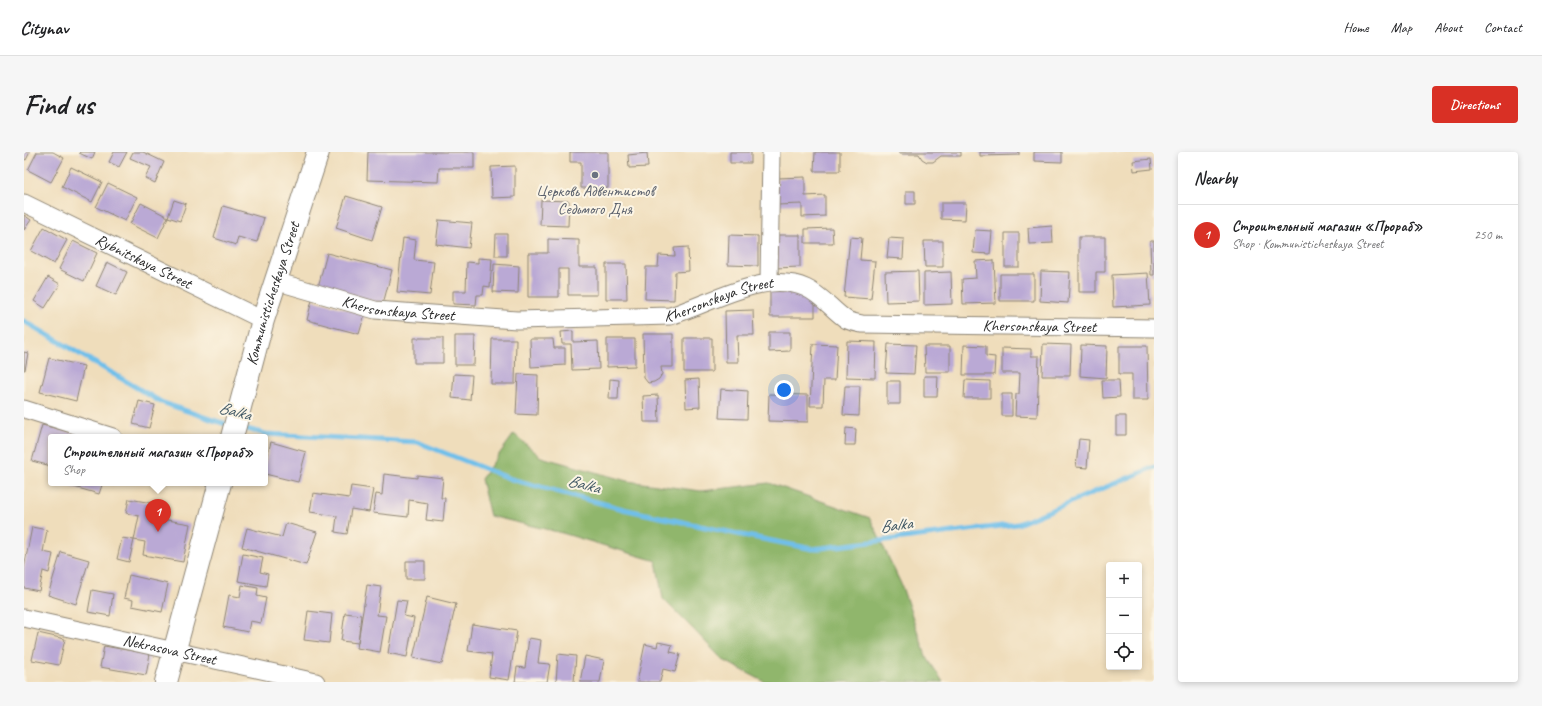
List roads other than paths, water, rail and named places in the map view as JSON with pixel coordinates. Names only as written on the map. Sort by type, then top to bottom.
[{"type":"main road","name":"Kommunisticheskaya Street","points":[[233,434],[263,320],[318,152]]},
{"type":"main road","points":[[166,682],[219,486]]},
{"type":"street","points":[[769,282],[771,152]]},
{"type":"street","name":"Rybnitskaya Street","points":[[24,203],[263,320]]},
{"type":"street","name":"Khersonskaya Street","points":[[275,281],[375,310],[517,320],[670,316],[689,310],[745,287],[769,282],[797,284],[808,289],[848,320],[862,324],[1154,328]]},
{"type":"street","points":[[24,408],[104,434]]},
{"type":"street","name":"Nekrasova Street","points":[[24,618],[316,682]]},
{"type":"waterway","name":"Balka","points":[[24,321],[161,402],[229,425]]},
{"type":"waterway","name":"Balka","points":[[239,427],[266,434]]},
{"type":"waterway","name":"Balka","points":[[268,434],[417,442],[511,479],[623,509],[813,549],[1018,524],[1154,467]]},
{"type":"place","name":"Церковь Адвентистов Седьмого Дня","points":[[595,175]]},
{"type":"place","name":"Строительный магазин «Прораб»","points":[[158,532]]}]
